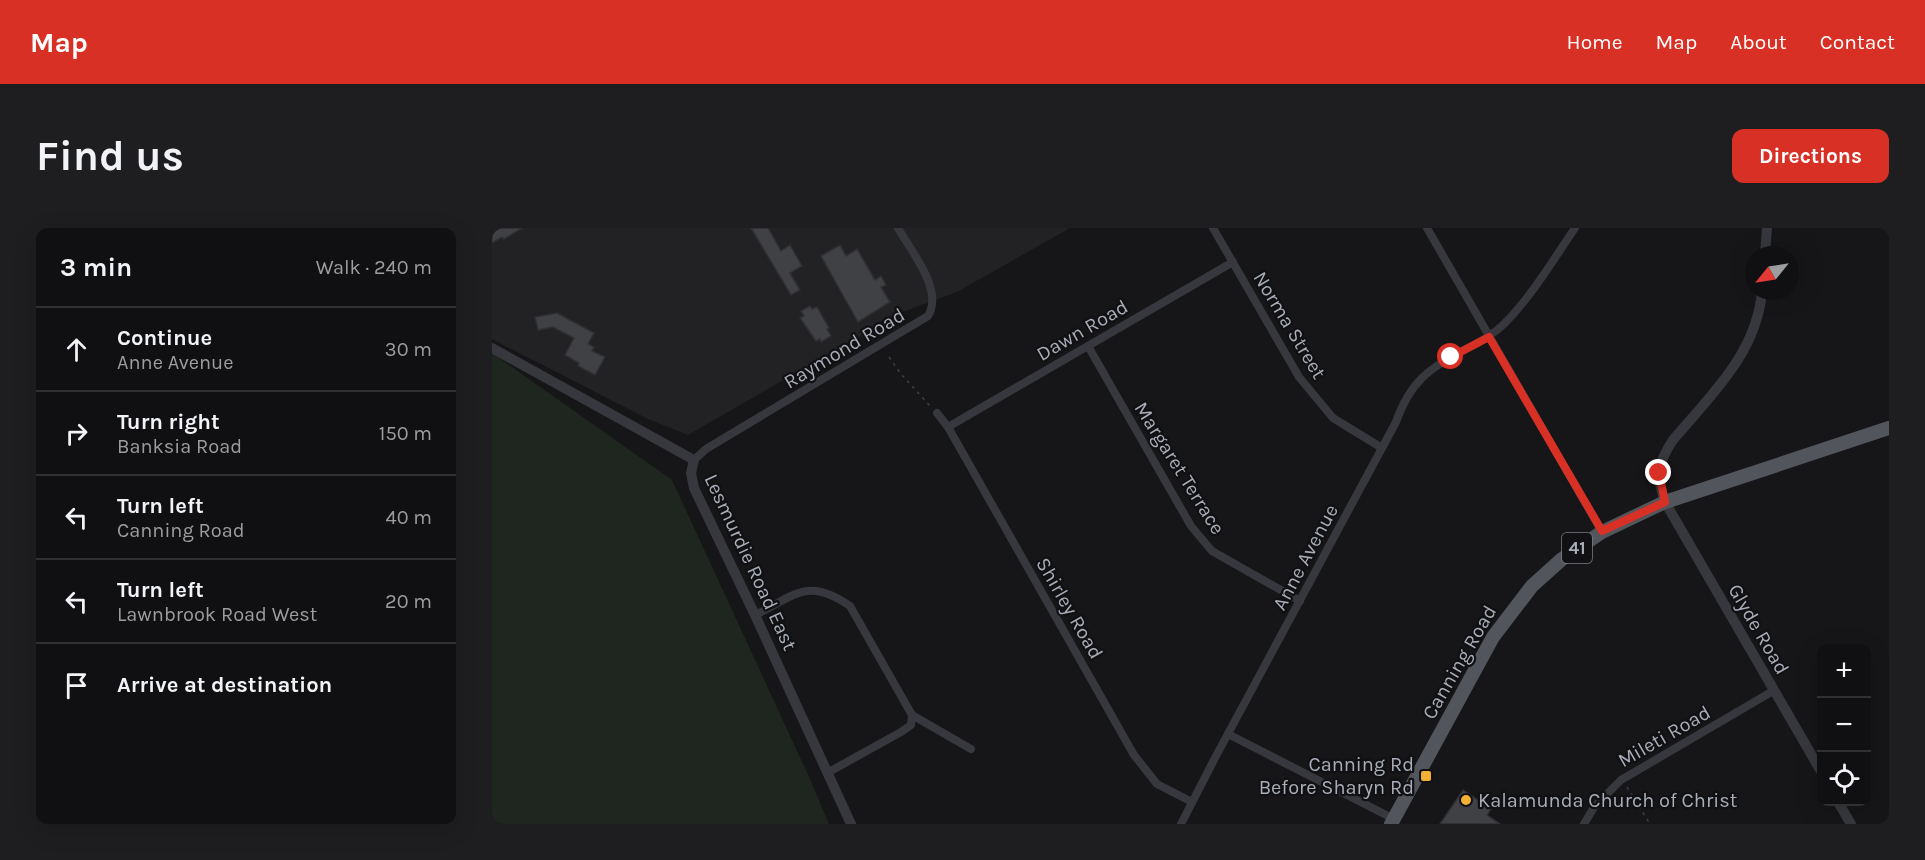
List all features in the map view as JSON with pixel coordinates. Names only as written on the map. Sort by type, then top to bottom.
[{"type":"main road","name":"Canning Road","points":[[1393,821],[1483,654],[1503,622],[1544,575],[1581,545],[1602,531],[1665,502],[1889,428]]},
{"type":"street","name":"Raymond Road","points":[[694,460],[706,449],[928,316],[933,303],[931,287],[898,228]]},
{"type":"street","name":"Norma Street","points":[[1213,228],[1299,377],[1333,418],[1382,448]]},
{"type":"street","points":[[1427,228],[1602,531]]},
{"type":"street","name":"Anne Avenue","points":[[1181,824],[1227,734],[1396,422],[1402,404],[1417,381],[1437,365],[1489,337],[1505,324],[1575,228]]},
{"type":"street","points":[[1766,246],[1767,228]]},
{"type":"street","name":"Dawn Road","points":[[948,427],[1233,262]]},
{"type":"street","name":"Glyde Road","points":[[1760,300],[1756,321],[1745,352],[1673,440],[1661,462],[1659,481],[1665,502],[1817,766]]},
{"type":"street","name":"Margaret Terrace","points":[[1088,346],[1191,526],[1212,550],[1300,601]]},
{"type":"street","name":"Lesmurdie Road East","points":[[492,348],[694,460],[691,469],[692,483],[851,824]]},
{"type":"street","name":"Shirley Road","points":[[937,413],[948,427],[1134,755],[1157,784],[1192,802]]},
{"type":"street","points":[[755,615],[798,592],[811,589],[838,598],[850,606],[912,715],[971,749]]},
{"type":"street","name":"Mileti Road","points":[[1584,824],[1594,807],[1622,779],[1773,691]]},
{"type":"street","points":[[827,773],[902,732],[911,725],[912,715]]},
{"type":"street","points":[[1227,734],[1393,821]]},
{"type":"street","points":[[1841,806],[1851,824]]},
{"type":"path","points":[[890,357],[901,374],[937,413]]},
{"type":"path","points":[[1622,779],[1650,824]]},
{"type":"shaded area","points":[[492,228],[1070,228],[957,292],[902,312],[688,435],[648,419],[492,339]]},
{"type":"shaded area","points":[[492,353],[672,480],[829,824],[492,824]]},
{"type":"building","points":[[492,228],[522,228],[492,243]]},
{"type":"building","points":[[751,228],[768,228],[781,251],[790,245],[802,266],[790,273],[800,290],[791,295]]},
{"type":"building","points":[[840,245],[846,256],[857,249],[875,280],[881,276],[886,285],[881,287],[890,302],[858,322],[821,256]]},
{"type":"building","points":[[810,306],[812,309],[817,307],[829,328],[827,329],[831,336],[821,342],[820,339],[816,341],[800,318],[804,316],[801,311]]},
{"type":"building","points":[[557,313],[594,333],[588,344],[594,347],[592,351],[605,357],[595,375],[578,366],[579,363],[565,355],[574,338],[553,327],[538,330],[535,317]]},
{"type":"building","name":"Kalamunda Church of Christ","points":[[1463,790],[1491,809],[1487,815],[1500,824],[1440,824]]},
{"type":"place","name":"Canning Rd Before Sharyn Rd","points":[[1426,776]]},
{"type":"place","name":"Kalamunda Church of Christ","points":[[1466,800]]},
{"type":"route","points":[[1451,357],[1489,337],[1602,531],[1665,502],[1659,473]]}]
